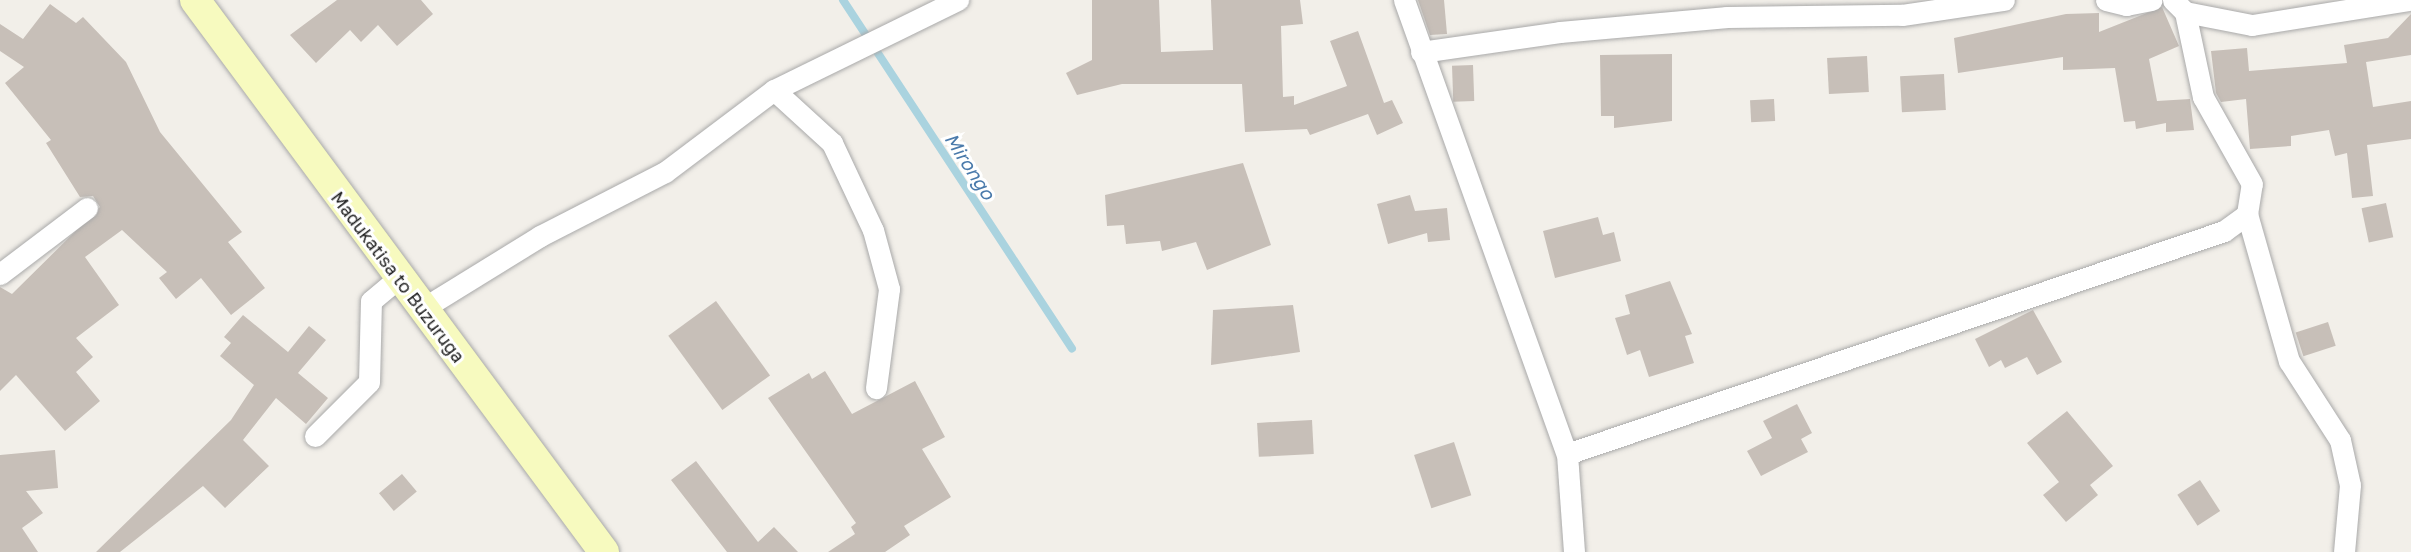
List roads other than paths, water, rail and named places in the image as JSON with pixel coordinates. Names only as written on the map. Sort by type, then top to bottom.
[{"type":"main road","name":"Madukatisa to Buzuruga","points":[[195,0],[398,278],[604,552]]},
{"type":"street","points":[[422,309],[540,236],[665,172],[774,90],[958,0]]},
{"type":"street","points":[[1404,0],[1567,454],[1574,552]]},
{"type":"street","points":[[1421,52],[1560,32],[1727,17],[1902,15],[2004,0]]},
{"type":"street","points":[[2106,0],[2126,5],[2152,0]]},
{"type":"street","points":[[2344,552],[2350,485],[2340,440],[2289,361],[2247,214],[2252,184],[2203,97],[2179,6],[2252,25],[2408,0]]},
{"type":"street","points":[[774,90],[832,144],[873,230],[889,289],[876,388]]},
{"type":"street","points":[[0,274],[87,208]]},
{"type":"street","points":[[1567,454],[2224,231],[2247,214]]},
{"type":"street","points":[[315,436],[369,382],[371,300],[398,278]]},
{"type":"waterway","name":"Mirongo","points":[[843,0],[1072,349]]}]
